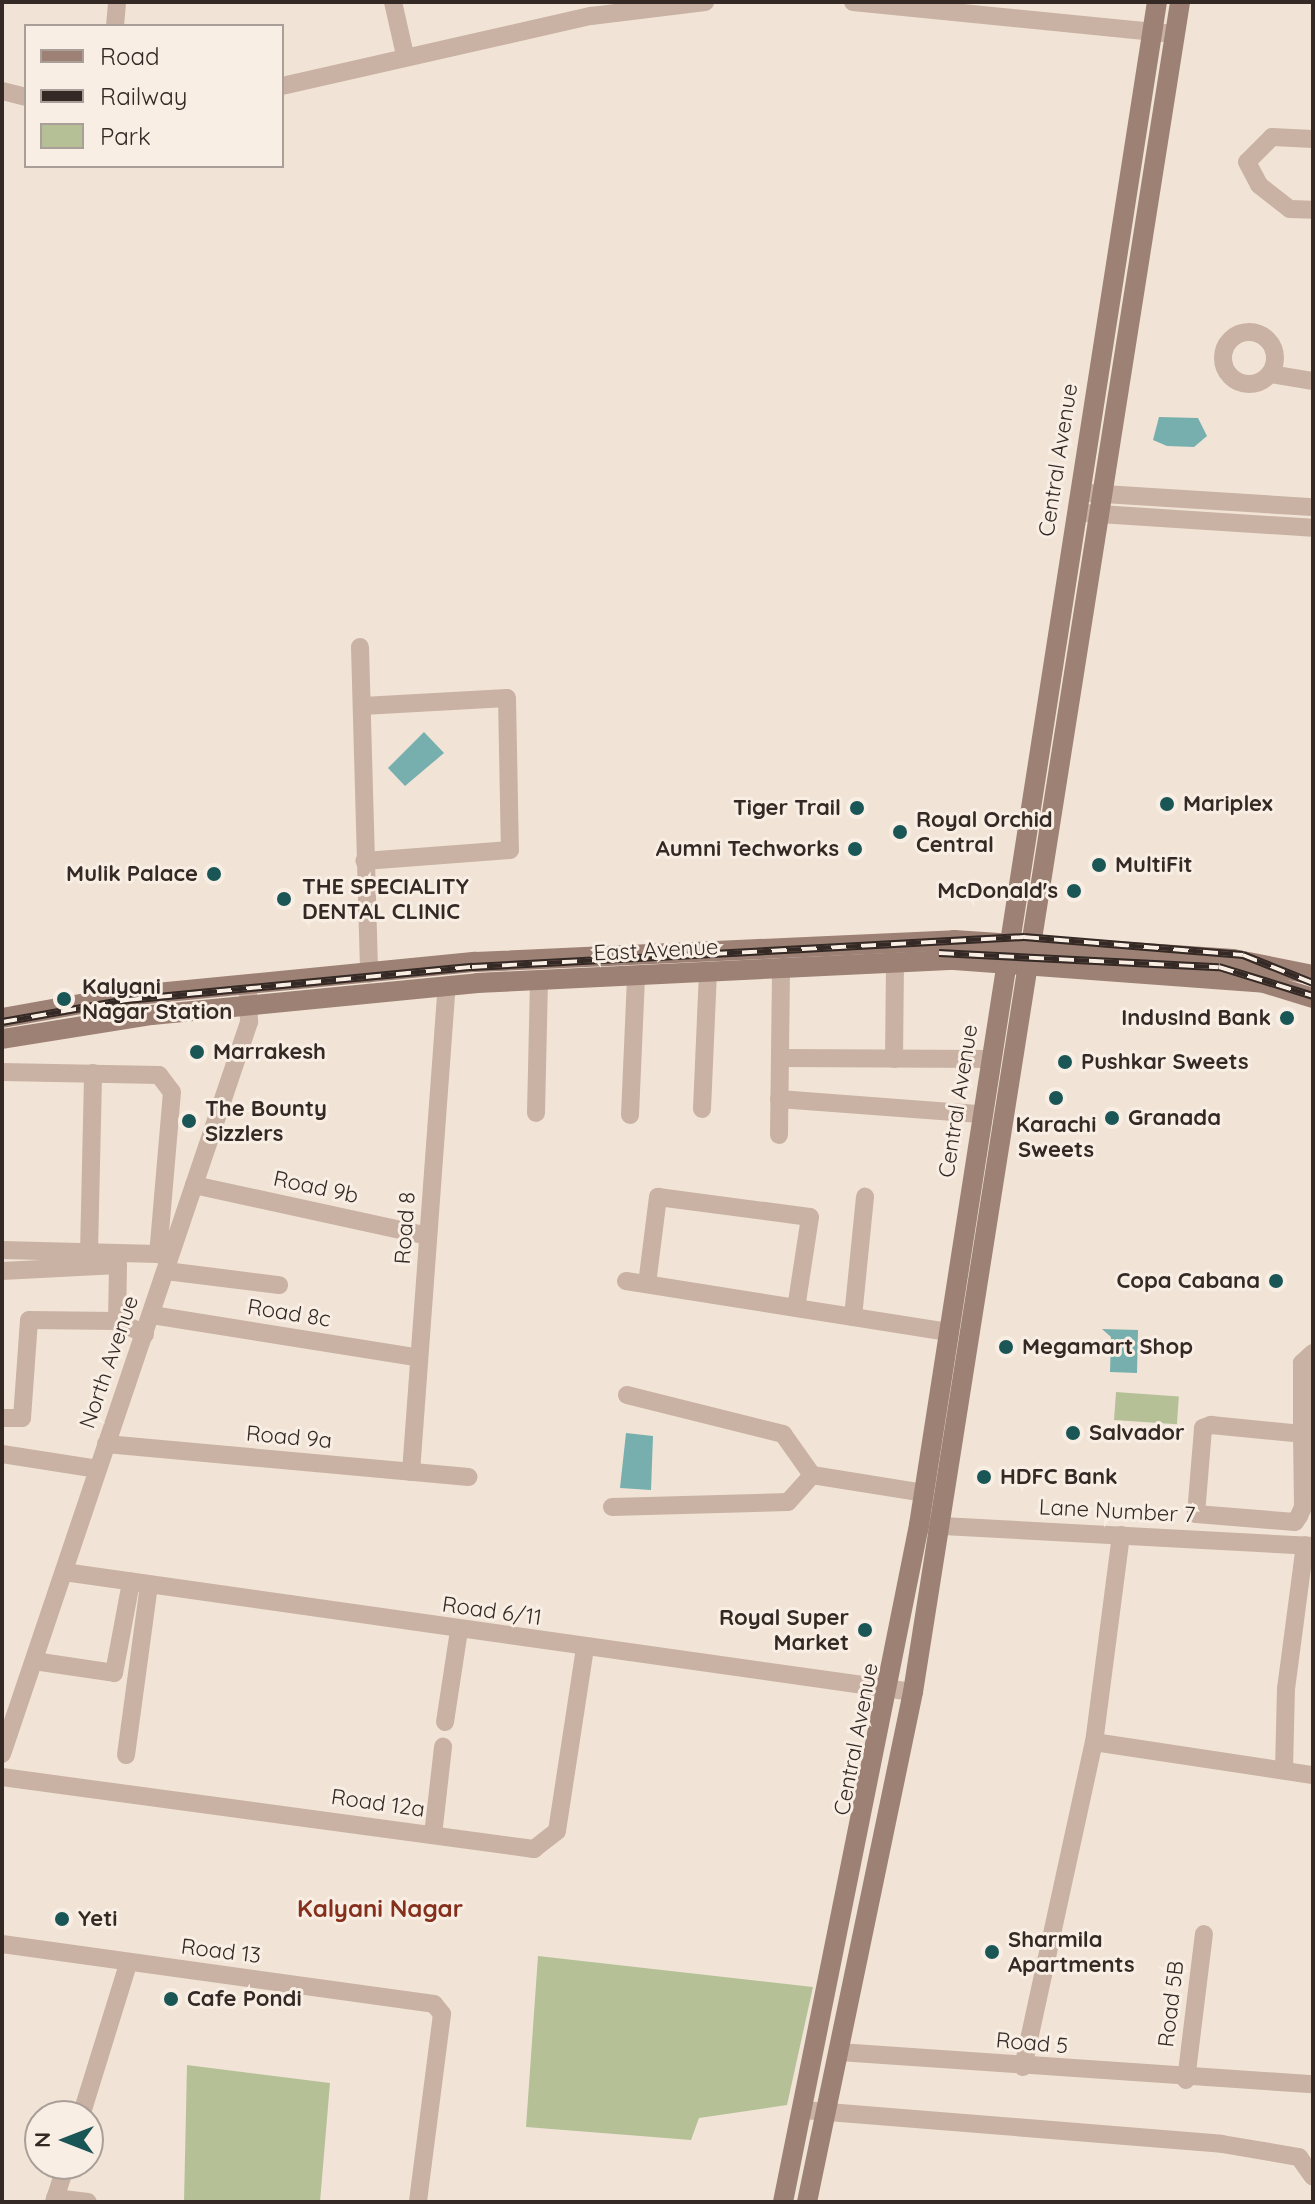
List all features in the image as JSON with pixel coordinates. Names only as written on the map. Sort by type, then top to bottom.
[{"type":"street","points":[[115,24],[117,2]]},
{"type":"street","points":[[393,2],[405,55]]},
{"type":"street","points":[[284,85],[589,9],[705,2]]},
{"type":"street","points":[[853,2],[1174,34]]},
{"type":"street","name":"Central Avenue","points":[[807,2202],[913,1692],[929,1526],[924,1493],[1074,502],[1157,2]]},
{"type":"street","name":"Central Avenue","points":[[783,2202],[890,1688],[929,1526],[1029,954],[1103,504],[1180,2]]},
{"type":"street","points":[[2,91],[24,96]]},
{"type":"street","points":[[1313,139],[1272,137],[1247,162],[1259,185],[1290,209],[1313,210]]},
{"type":"street","points":[[1270,374],[1313,381]]},
{"type":"street","points":[[1074,502],[1313,528]]},
{"type":"street","points":[[1103,504],[1313,507]]},
{"type":"street","points":[[360,647],[369,974]]},
{"type":"street","points":[[363,706],[507,698],[510,850],[364,861]]},
{"type":"street","name":"East Avenue","points":[[2,1039],[369,974],[475,962],[1006,941],[1029,954],[1264,983],[1313,998]]},
{"type":"street","name":"East Avenue","points":[[2,1018],[248,994],[895,963],[1003,963],[1029,954],[1233,959],[1313,975]]},
{"type":"street","points":[[894,1059],[895,963]]},
{"type":"street","points":[[779,1135],[781,968]]},
{"type":"street","points":[[702,1109],[708,972]]},
{"type":"street","points":[[630,1115],[636,975]]},
{"type":"street","points":[[536,1113],[539,980]]},
{"type":"street","name":"Road 8","points":[[411,1472],[447,986]]},
{"type":"street","name":"North Avenue","points":[[2,1754],[152,1315],[194,1185],[248,994]]},
{"type":"street","points":[[780,1058],[989,1059]]},
{"type":"street","points":[[2,1072],[159,1075],[172,1092],[158,1254],[2,1250]]},
{"type":"street","points":[[89,1253],[93,1073]]},
{"type":"street","points":[[779,1099],[980,1114]]},
{"type":"street","name":"Road 9b","points":[[194,1185],[428,1236]]},
{"type":"street","points":[[647,1284],[658,1197],[810,1217],[796,1308]]},
{"type":"street","points":[[853,1317],[865,1197]]},
{"type":"street","points":[[2,1271],[118,1265],[117,1321]]},
{"type":"street","points":[[166,1271],[279,1285]]},
{"type":"street","points":[[626,1281],[948,1332]]},
{"type":"street","name":"Road 8c","points":[[152,1315],[419,1358]]},
{"type":"street","points":[[2,1418],[22,1418],[29,1320],[117,1321],[145,1334]]},
{"type":"street","points":[[1308,1435],[1203,1428],[1196,1514],[1295,1522],[1303,1507],[1308,1435],[1302,1363],[1313,1353]]},
{"type":"street","points":[[627,1395],[783,1434],[812,1475],[924,1493]]},
{"type":"street","name":"Road 9a","points":[[106,1444],[468,1477]]},
{"type":"street","points":[[3,1457],[98,1469]]},
{"type":"street","points":[[612,1507],[788,1502],[812,1475]]},
{"type":"street","name":"Lane Number 7","points":[[929,1526],[1309,1545]]},
{"type":"street","points":[[1023,2067],[1057,1929],[1094,1742],[1121,1535]]},
{"type":"street","points":[[1284,1770],[1286,1689],[1309,1545]]},
{"type":"street","name":"Road 6/11","points":[[64,1572],[585,1649],[913,1692]]},
{"type":"street","points":[[34,1661],[114,1673],[140,1584]]},
{"type":"street","points":[[126,1755],[140,1584]]},
{"type":"street","points":[[445,1722],[459,1631]]},
{"type":"street","name":"Road 12a","points":[[2,1777],[534,1849],[550,1844],[585,1649]]},
{"type":"street","points":[[1094,1742],[1313,1775]]},
{"type":"street","points":[[433,1835],[443,1747]]},
{"type":"street","name":"Road 5B","points":[[1186,2080],[1204,1934]]},
{"type":"street","name":"Road 13","points":[[2,1944],[128,1964],[434,2004],[442,2014],[418,2202]]},
{"type":"street","points":[[86,2100],[128,1964]]},
{"type":"street","name":"Road 5","points":[[839,2052],[1186,2080],[1313,2084]]},
{"type":"street","points":[[803,2110],[1222,2144],[1299,2157],[1313,2177]]},
{"type":"street","points":[[61,2180],[55,2200],[88,2202]]},
{"type":"green space","points":[[1116,1392],[1179,1396],[1177,1424],[1114,1420]]},
{"type":"green space","points":[[538,1956],[813,1987],[787,2105],[699,2118],[691,2140],[526,2127]]},
{"type":"green space","points":[[187,2065],[330,2083],[320,2202],[184,2202]]},
{"type":"water","points":[[1159,417],[1198,418],[1207,436],[1194,447],[1167,446],[1153,440]]},
{"type":"water","points":[[424,732],[444,753],[405,786],[388,768]]},
{"type":"water","points":[[1102,1329],[1138,1330],[1137,1373],[1110,1372],[1111,1337]]},
{"type":"water","points":[[626,1433],[653,1436],[651,1490],[620,1488]]},
{"type":"railway","points":[[2,1022],[127,1000],[472,967],[1024,937],[1243,955],[1313,983]]},
{"type":"railway","points":[[939,953],[1219,967],[1313,996]]},
{"type":"place","name":"Mariplex","points":[[1167,804]]},
{"type":"place","name":"Tiger Trail","points":[[857,808]]},
{"type":"place","name":"Royal Orchid Central","points":[[900,832]]},
{"type":"place","name":"Aumni Techworks","points":[[855,849]]},
{"type":"place","name":"MultiFit","points":[[1099,865]]},
{"type":"place","name":"Mulik Palace","points":[[214,874]]},
{"type":"place","name":"McDonald's","points":[[1074,891]]},
{"type":"place","name":"THE SPECIALITY DENTAL CLINIC","points":[[284,899]]},
{"type":"place","name":"Kalyani Nagar Station","points":[[64,999]]},
{"type":"place","name":"IndusInd Bank","points":[[1287,1018]]},
{"type":"place","name":"Marrakesh","points":[[197,1052]]},
{"type":"place","name":"Pushkar Sweets","points":[[1065,1062]]},
{"type":"place","name":"Karachi Sweets","points":[[1056,1098]]},
{"type":"place","name":"Granada","points":[[1112,1118]]},
{"type":"place","name":"The Bounty Sizzlers","points":[[189,1121]]},
{"type":"place","name":"Copa Cabana","points":[[1276,1281]]},
{"type":"place","name":"Megamart Shop","points":[[1006,1347]]},
{"type":"place","name":"Salvador","points":[[1073,1433]]},
{"type":"place","name":"HDFC Bank","points":[[984,1477]]},
{"type":"place","name":"Royal Super Market","points":[[865,1630]]},
{"type":"place","name":"Yeti","points":[[62,1919]]},
{"type":"place","name":"Sharmila Apartments","points":[[992,1952]]},
{"type":"place","name":"Cafe Pondi","points":[[171,1999]]},
{"type":"district","name":"Kalyani Nagar","points":[[380,1909]]}]
